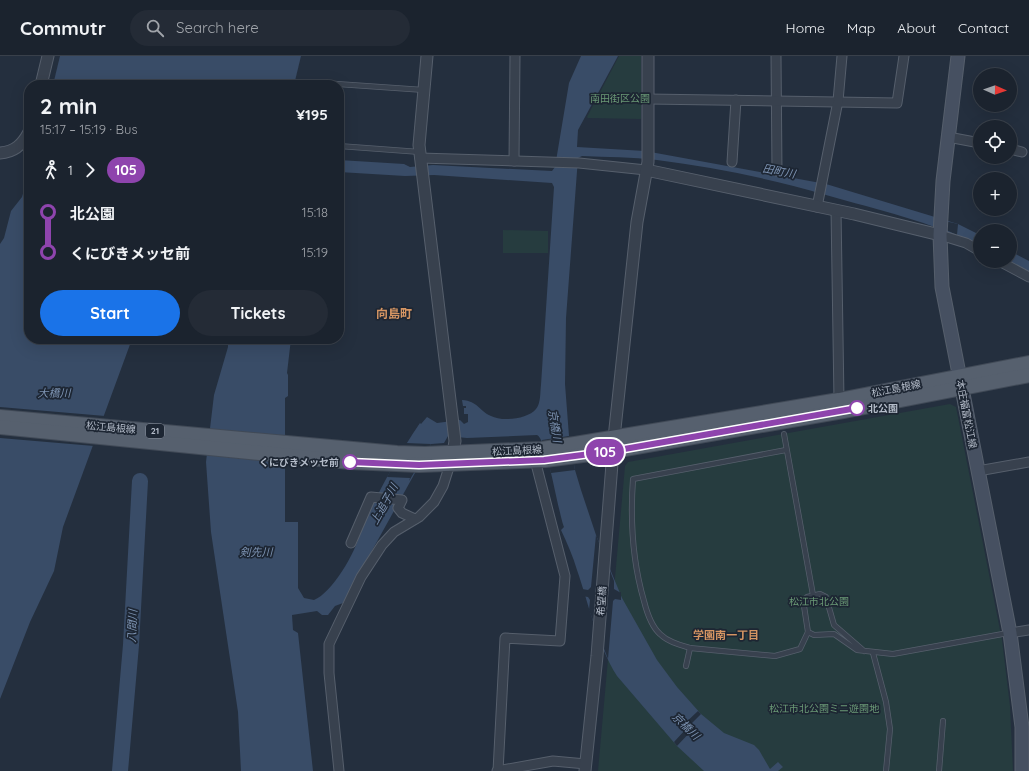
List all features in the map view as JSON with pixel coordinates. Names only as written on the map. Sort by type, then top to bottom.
[{"type":"main road","name":"本庄福富松江線","points":[[958,56],[948,137],[941,214],[940,233],[942,287],[1010,633],[1025,727],[1022,771]]},
{"type":"main road","name":"松江島根線","points":[[0,427],[394,458],[422,459],[452,453],[541,456],[613,444],[843,411],[1029,363]]},
{"type":"main road","name":"松江島根線","points":[[613,444],[839,400],[961,381],[1029,375]]},
{"type":"main road","name":"松江島根線","points":[[0,417],[309,451]]},
{"type":"street","points":[[43,80],[48,56]]},
{"type":"street","points":[[338,771],[329,673],[329,644],[361,576],[378,552],[394,532],[415,519],[434,502],[443,486],[452,453],[449,399],[421,157],[427,56]]},
{"type":"street","points":[[514,161],[515,56]]},
{"type":"street","name":"希望橋","points":[[586,767],[597,656],[613,444],[637,222],[649,150],[648,56]]},
{"type":"street","points":[[776,56],[777,171]]},
{"type":"street","points":[[817,207],[821,194],[838,101],[842,56]]},
{"type":"street","points":[[648,99],[897,103],[904,56]]},
{"type":"street","points":[[732,162],[736,100]]},
{"type":"street","points":[[948,137],[973,142]]},
{"type":"street","points":[[0,152],[14,150],[24,142]]},
{"type":"street","points":[[1017,151],[1022,152]]},
{"type":"street","points":[[421,157],[647,166],[817,207],[940,233],[973,248]]},
{"type":"street","points":[[836,210],[839,400]]},
{"type":"street","points":[[1012,268],[1029,277]]},
{"type":"street","points":[[541,456],[564,576],[560,641],[505,638],[497,771],[518,769],[553,761],[586,767]]},
{"type":"street","points":[[978,471],[1029,462]]},
{"type":"street","points":[[351,543],[371,497],[402,500],[398,508],[402,513],[415,519]]},
{"type":"street","points":[[1010,633],[1029,630]]},
{"type":"lane","points":[[344,84],[424,90]]},
{"type":"lane","points":[[344,147],[421,157]]},
{"type":"lane","points":[[784,434],[813,594]]},
{"type":"lane","points":[[786,450],[633,479],[630,523],[639,583],[648,613],[654,628],[665,639],[690,648],[775,656],[800,649],[808,632],[804,606],[807,597],[813,594],[820,594],[826,597],[834,625],[864,651]]},
{"type":"lane","points":[[808,632],[814,635],[834,634],[857,650],[873,653],[893,654],[1010,633]]},
{"type":"lane","points":[[686,666],[690,648]]},
{"type":"lane","points":[[873,653],[886,702],[890,729],[886,771]]},
{"type":"lane","points":[[939,771],[943,721]]},
{"type":"green space","name":"南田街区公園","points":[[619,56],[641,56],[641,119],[588,118],[587,117]]},
{"type":"green space","points":[[503,230],[548,231],[548,253],[503,253]]},
{"type":"green space","name":"松江市北公園","points":[[950,404],[956,407],[1002,640],[1010,706],[1013,771],[598,771],[608,659],[621,599],[621,592],[616,592],[614,589],[625,466],[628,462]]},
{"type":"water","points":[[60,56],[301,56],[295,80],[54,80]]},
{"type":"water","points":[[581,56],[618,56],[578,130],[577,147],[645,151],[826,184],[958,224],[973,232],[973,244],[943,230],[904,217],[806,189],[721,170],[648,159],[582,156],[578,158],[566,318],[565,384],[569,436],[575,470],[596,535],[622,598],[657,660],[677,687],[701,714],[724,733],[754,745],[759,750],[770,769],[778,762],[783,767],[778,771],[704,771],[677,746],[617,676],[599,638],[574,560],[561,530],[564,527],[545,449],[541,439],[537,435],[467,438],[448,436],[444,443],[431,444],[343,603],[335,606],[328,615],[322,615],[317,611],[292,615],[293,630],[298,633],[313,771],[241,771],[238,712],[211,532],[206,462],[214,395],[228,344],[290,344],[287,373],[288,396],[285,398],[285,522],[298,522],[298,588],[304,598],[314,600],[321,596],[335,581],[348,561],[380,490],[403,449],[420,423],[421,424],[427,417],[437,423],[460,420],[464,424],[468,422],[468,414],[464,414],[464,408],[466,408],[466,406],[463,406],[462,400],[472,402],[487,414],[502,419],[527,415],[538,407],[540,401],[554,187],[552,183],[434,175],[405,176],[344,172],[344,160],[404,164],[410,167],[433,165],[552,171],[555,167],[569,83]]},
{"type":"water","name":"大橋川","points":[[24,190],[24,344],[130,344],[63,527],[54,571],[30,622],[0,699],[0,244],[4,238],[11,211],[22,197]]},
{"type":"water","points":[[1017,255],[1029,261],[1029,273],[1017,266]]},
{"type":"pier","points":[[945,221],[958,224],[957,235],[944,229]]},
{"type":"pier","points":[[0,407],[105,416],[94,446],[0,438]]},
{"type":"pier","points":[[569,436],[575,470],[551,473],[542,440]]},
{"type":"pier","points":[[406,443],[431,444],[409,481],[410,478],[387,477]]},
{"type":"pier","points":[[596,535],[614,581],[614,589],[621,593],[621,600],[615,599],[613,601],[608,659],[589,610],[590,600],[588,597],[582,596],[582,589],[588,590],[591,587]]},
{"type":"pier","points":[[698,711],[701,714],[689,726],[692,730],[677,746],[674,742],[685,730],[682,726]]},
{"type":"waterway","name":"八間川","points":[[120,771],[131,645],[140,481]]},
{"type":"bus line","name":"105","points":[[350,462],[419,465],[544,460],[613,451],[857,408]]},
{"type":"place","name":"北公園","points":[[857,408]]},
{"type":"place","name":"くにびきメッセ前","points":[[350,462]]},
{"type":"district","name":"向島町","points":[[394,314]]},
{"type":"district","name":"学園南一丁目","points":[[726,635]]},
{"type":"water label","name":"田町川","points":[[779,171]]},
{"type":"water label","name":"京橋川","points":[[555,426]]},
{"type":"water label","name":"上追子川","points":[[384,504]]},
{"type":"water label","name":"剣先川","points":[[256,552]]},
{"type":"water label","name":"京橋川","points":[[686,726]]},
{"type":"park label","name":"松江市北公園ミニ遊園地","points":[[824,708]]}]
